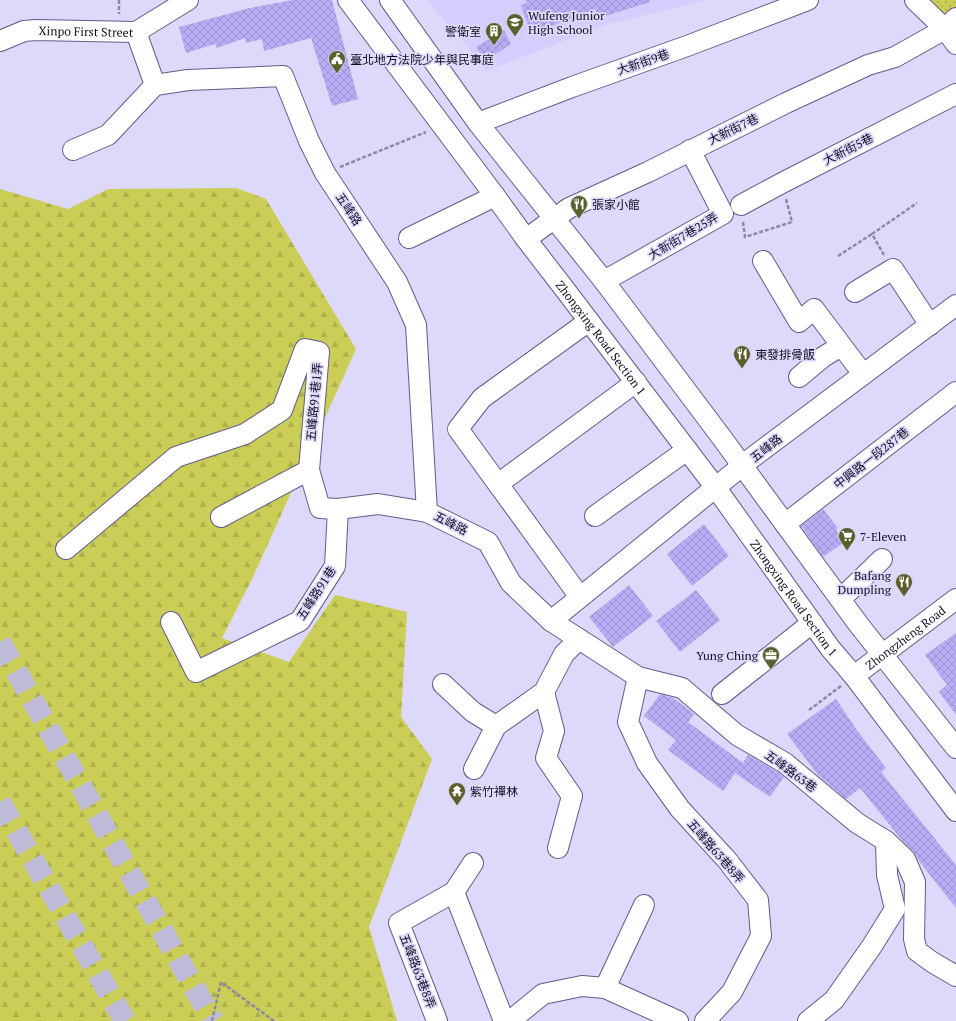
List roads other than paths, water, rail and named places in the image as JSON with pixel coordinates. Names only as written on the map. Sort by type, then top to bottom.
[{"type":"street","name":"Xinpo First Street","points":[[0,41],[24,31],[36,30],[136,32],[188,0]]},
{"type":"street","name":"Zhongxing Road Section 1","points":[[348,0],[526,239],[716,488],[830,648],[854,676],[956,811]]},
{"type":"street","points":[[390,0],[478,123],[604,281],[722,438],[859,626],[883,654],[956,747]]},
{"type":"street","name":"大新街9巷","points":[[478,123],[808,0]]},
{"type":"street","points":[[915,0],[953,34]]},
{"type":"street","points":[[73,150],[108,135],[155,85],[136,32]]},
{"type":"street","name":"大新街7巷","points":[[526,239],[569,208],[648,172],[786,103],[857,71],[953,34]]},
{"type":"street","name":"五峰路","points":[[155,85],[188,80],[283,76],[309,141],[325,173],[397,282],[416,325],[427,512],[488,542],[511,583],[551,621],[742,467],[863,374],[956,306]]},
{"type":"street","name":"大新街5巷","points":[[741,205],[956,94]]},
{"type":"street","name":"大新街7巷25弄","points":[[604,281],[722,214],[690,150]]},
{"type":"street","points":[[410,238],[495,196]]},
{"type":"street","points":[[763,261],[799,322],[814,309],[863,374]]},
{"type":"street","points":[[855,292],[893,269],[930,325]]},
{"type":"street","points":[[580,597],[458,429],[482,398],[588,321]]},
{"type":"street","points":[[799,377],[841,346]]},
{"type":"street","name":"五峰路91巷1弄","points":[[66,549],[176,457],[245,434],[282,410],[305,349],[319,352],[309,470],[320,508],[338,509]]},
{"type":"street","points":[[498,484],[636,382]]},
{"type":"street","name":"中興路一段287巷","points":[[785,524],[956,392]]},
{"type":"street","points":[[595,516],[687,450]]},
{"type":"street","points":[[221,517],[309,470]]},
{"type":"street","points":[[338,509],[378,504],[427,512]]},
{"type":"street","name":"五峰路91巷","points":[[171,622],[196,672],[300,621],[335,566],[338,509]]},
{"type":"street","points":[[839,598],[849,591],[882,559]]},
{"type":"street","name":"Zhongzheng Road","points":[[854,676],[956,599]]},
{"type":"street","name":"五峰路63巷","points":[[551,621],[638,677],[682,688],[737,735],[785,763],[857,823],[886,841],[905,859],[915,882],[914,939],[917,951],[956,976]]},
{"type":"street","points":[[722,694],[812,623]]},
{"type":"street","points":[[474,769],[496,726],[544,692],[564,654],[579,639]]},
{"type":"street","name":"五峰路63巷8弄","points":[[638,677],[628,722],[646,763],[680,809],[727,860],[758,900],[761,936],[732,992],[705,1021]]},
{"type":"street","points":[[443,684],[473,712],[496,726]]},
{"type":"street","points":[[544,692],[554,731],[546,758],[572,796],[558,848]]},
{"type":"street","points":[[808,1021],[834,1000],[872,946],[895,909],[887,875],[886,841]]},
{"type":"street","name":"五峰路63巷8弄","points":[[437,1021],[399,923],[454,892],[473,863]]},
{"type":"street","points":[[454,892],[504,1021]]},
{"type":"street","points":[[605,988],[644,905]]},
{"type":"street","points":[[510,1021],[543,994],[582,986],[605,988],[678,1021]]},
{"type":"tunnel","points":[[0,642],[213,1021]]},
{"type":"tunnel","points":[[0,802],[125,1021]]},
{"type":"place","name":"Wufeng Junior High School","points":[[515,37]]},
{"type":"place","name":"警衛室","points":[[494,46]]},
{"type":"place","name":"臺北地方法院少年與民事庭","points":[[337,74]]},
{"type":"place","name":"張家小館","points":[[579,219]]},
{"type":"place","name":"東發排骨飯","points":[[742,369]]},
{"type":"place","name":"7-Eleven","points":[[847,551]]},
{"type":"place","name":"Bafang Dumpling","points":[[904,597]]},
{"type":"place","name":"Yung Ching","points":[[771,670]]},
{"type":"place","name":"紫竹禪林","points":[[457,806]]}]
